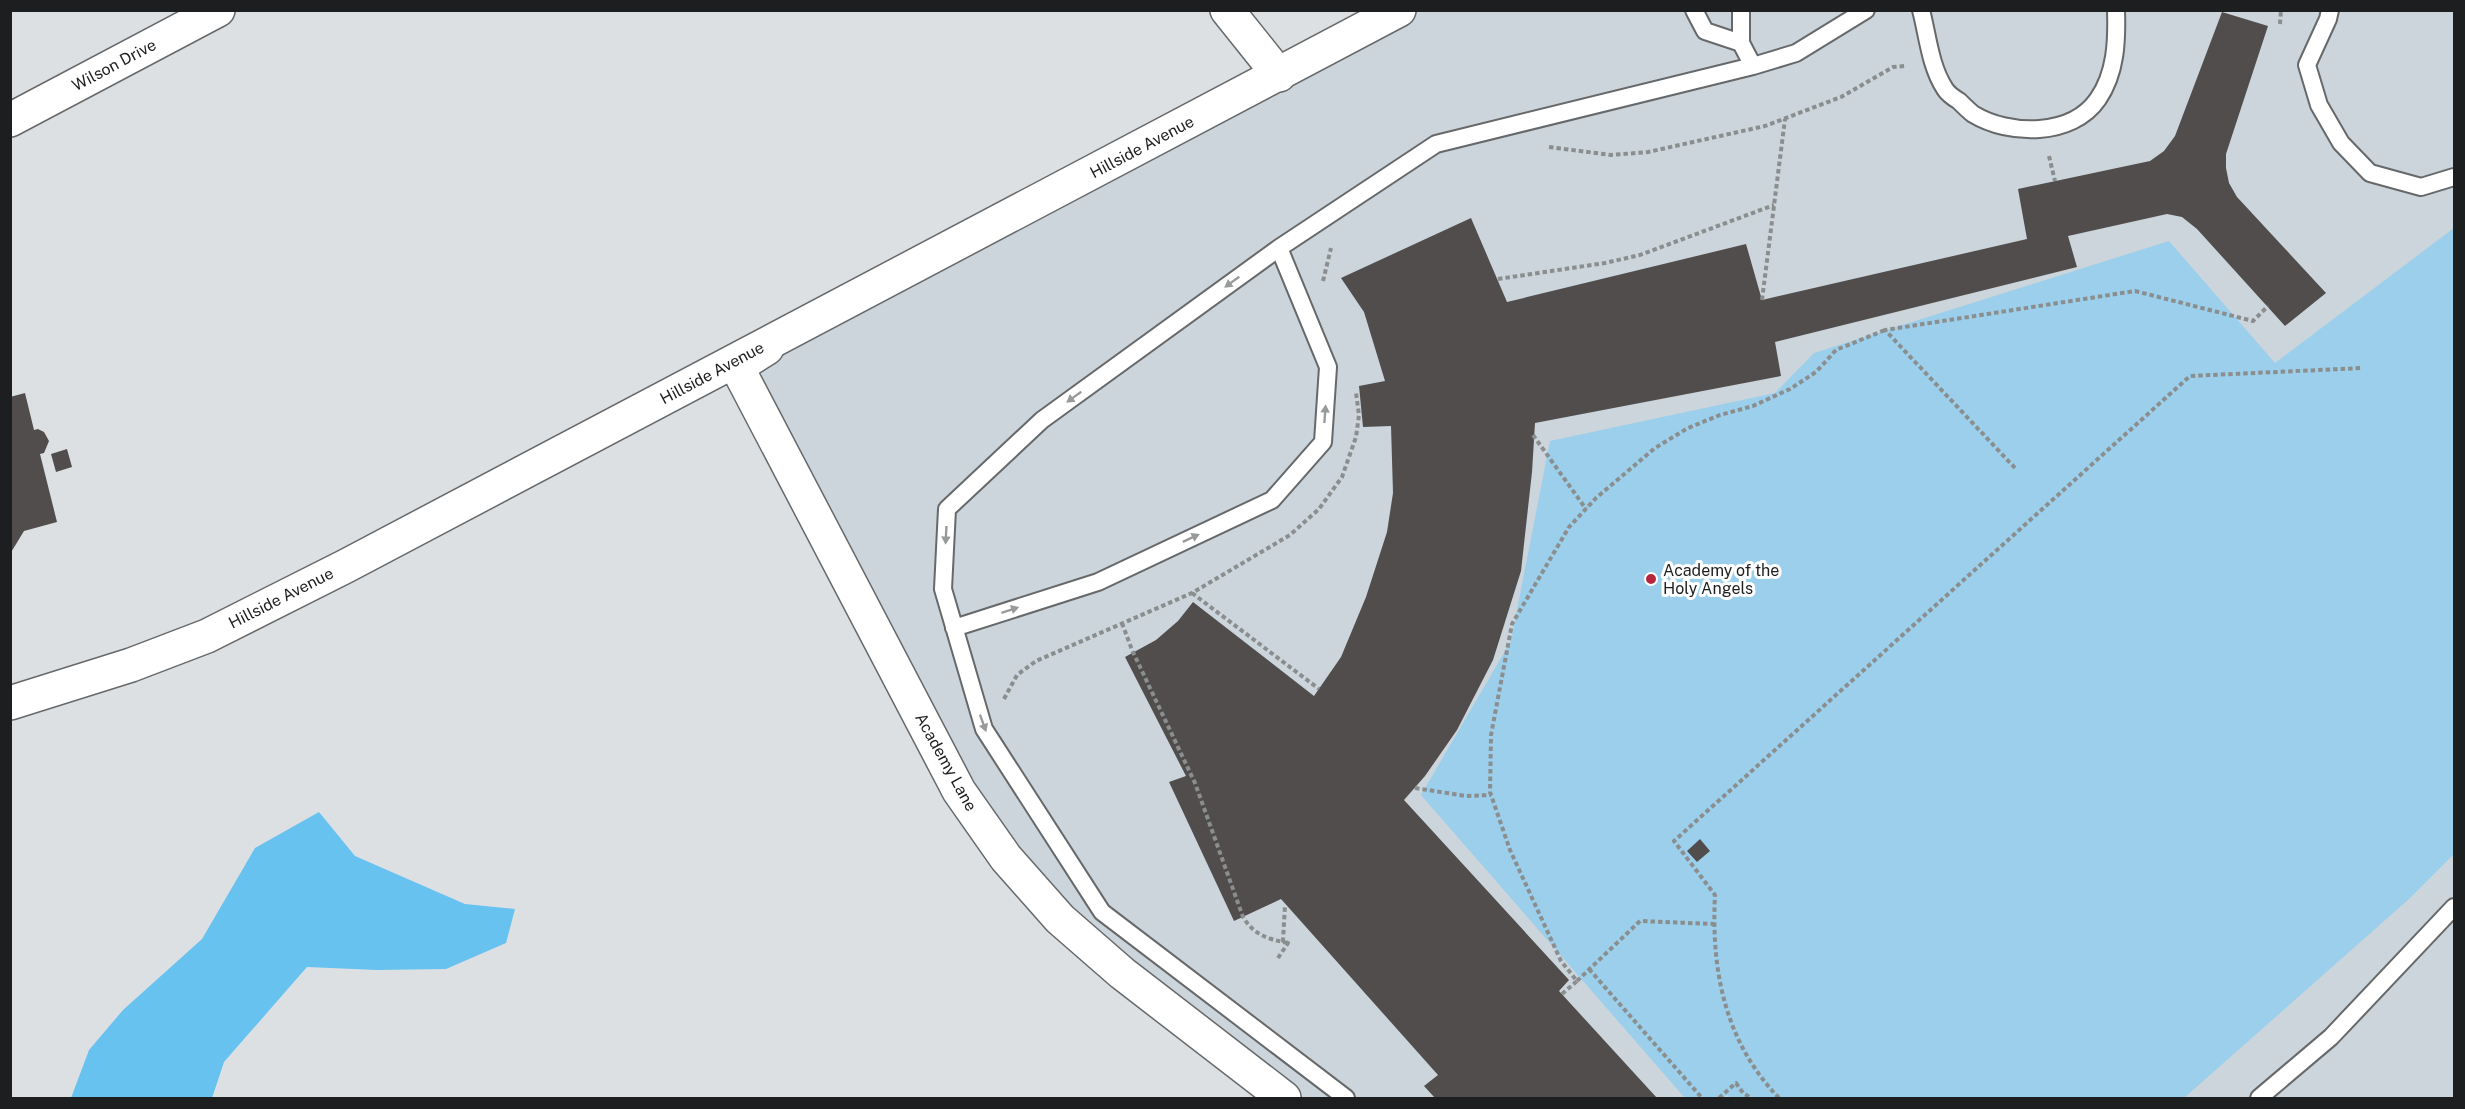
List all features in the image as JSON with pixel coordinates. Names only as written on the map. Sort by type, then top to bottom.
[{"type":"main road","name":"Wilson Drive","points":[[10,120],[218,10]]},
{"type":"main road","points":[[1227,10],[1279,75]]},
{"type":"main road","name":"Hillside Avenue","points":[[10,703],[131,665],[207,636],[346,566],[1399,10]]},
{"type":"main road","name":"Academy Lane","points":[[802,326],[737,367],[959,791],[1006,858],[1060,919],[1122,973],[1284,1098]]},
{"type":"lane","points":[[1694,10],[1705,31],[1741,43]]},
{"type":"lane","points":[[1741,10],[1741,43],[1753,66]]},
{"type":"lane","points":[[1346,1098],[1102,912],[984,729],[943,589],[947,510],[1042,420],[1279,248],[1436,144],[1753,66],[1796,53],[1866,10]]},
{"type":"lane","points":[[1921,10],[1932,61],[1946,90],[1973,114],[2005,127],[2041,130],[2075,120],[2098,100],[2113,68],[2117,36],[2115,10]]},
{"type":"lane","points":[[2330,10],[2307,65],[2319,105],[2341,143],[2370,173],[2421,187],[2454,177]]},
{"type":"lane","points":[[954,628],[1098,582],[1272,500],[1323,442],[1328,368],[1279,248]]},
{"type":"lane","points":[[2259,1098],[2331,1037],[2454,907]]},
{"type":"path","points":[[2280,24],[2281,10]]},
{"type":"path","points":[[1547,147],[1611,155],[1648,152],[1765,126],[1841,97],[1893,67],[1902,64],[1909,68]]},
{"type":"path","points":[[1762,300],[1785,119]]},
{"type":"path","points":[[2049,156],[2055,181]]},
{"type":"path","points":[[2038,157],[2056,156]]},
{"type":"path","points":[[1498,279],[1605,263],[1640,255],[1774,205]]},
{"type":"path","points":[[1322,288],[1331,249],[1337,239]]},
{"type":"path","points":[[1577,981],[1561,961],[1510,850],[1491,795],[1491,735],[1512,624],[1569,527],[1596,498],[1655,448],[1688,428],[1720,414],[1753,406],[1790,389],[1816,372],[1836,350],[1885,330],[2136,291],[2253,321],[2268,306]]},
{"type":"path","points":[[1885,330],[2015,468]]},
{"type":"path","points":[[1779,1098],[1760,1079],[1733,1030],[1717,975],[1715,895],[1674,841],[2190,376],[2362,368]]},
{"type":"path","points":[[1003,705],[1017,675],[1036,660],[1192,593],[1290,535],[1319,509],[1341,477],[1356,437],[1359,415],[1355,388]]},
{"type":"path","points":[[1533,435],[1586,509]]},
{"type":"path","points":[[1192,593],[1319,689]]},
{"type":"path","points":[[1122,623],[1132,650],[1195,783],[1243,917],[1250,929],[1288,944]]},
{"type":"path","points":[[1415,788],[1466,796],[1491,795]]},
{"type":"path","points":[[1285,905],[1283,941],[1288,944]]},
{"type":"path","points":[[1562,994],[1640,921],[1714,924]]},
{"type":"path","points":[[1278,958],[1288,944]]},
{"type":"path","points":[[1589,969],[1702,1098]]},
{"type":"path","points":[[1719,1098],[1736,1083],[1743,1093],[1751,1098]]},
{"type":"shaded area","name":"Academy of the Holy Angels","points":[[1399,11],[2454,11],[2454,1098],[1284,1098],[1006,858],[737,367]]},
{"type":"shaded area","points":[[2454,228],[2454,854],[2409,899],[2184,1098],[1731,1098],[1727,1095],[1723,1098],[1685,1098],[1421,795],[1511,641],[1550,441],[1775,393],[1814,353],[2169,241],[2275,363]]},
{"type":"shaded area","points":[[319,812],[355,856],[465,904],[515,909],[506,943],[446,969],[377,970],[307,967],[224,1062],[212,1098],[71,1098],[89,1050],[123,1010],[202,939],[255,848]]},
{"type":"building","points":[[2222,12],[2268,26],[2226,154],[2229,183],[2237,197],[2326,293],[2285,326],[2197,229],[2182,217],[2167,214],[2068,236],[2077,267],[1775,342],[1781,376],[1535,423],[1521,571],[1493,660],[1457,730],[1425,776],[1404,800],[1569,980],[1559,991],[1657,1098],[1435,1098],[1424,1086],[1438,1075],[1281,899],[1234,921],[1169,782],[1186,776],[1125,657],[1156,640],[1178,621],[1193,602],[1314,696],[1341,657],[1366,597],[1387,532],[1393,493],[1391,426],[1363,427],[1359,386],[1385,381],[1364,312],[1341,278],[1471,218],[1507,302],[1746,244],[1762,300],[2027,239],[2018,189],[2150,161],[2164,151],[2175,136]]},
{"type":"building","points":[[25,393],[34,430],[44,432],[49,441],[44,453],[40,454],[57,522],[24,531],[10,554],[10,397]]},
{"type":"building","points":[[67,449],[72,467],[56,472],[51,454]]},
{"type":"building","points":[[1700,839],[1710,851],[1697,862],[1687,851]]},
{"type":"place","name":"Academy of the Holy Angels","points":[[1651,579]]}]
